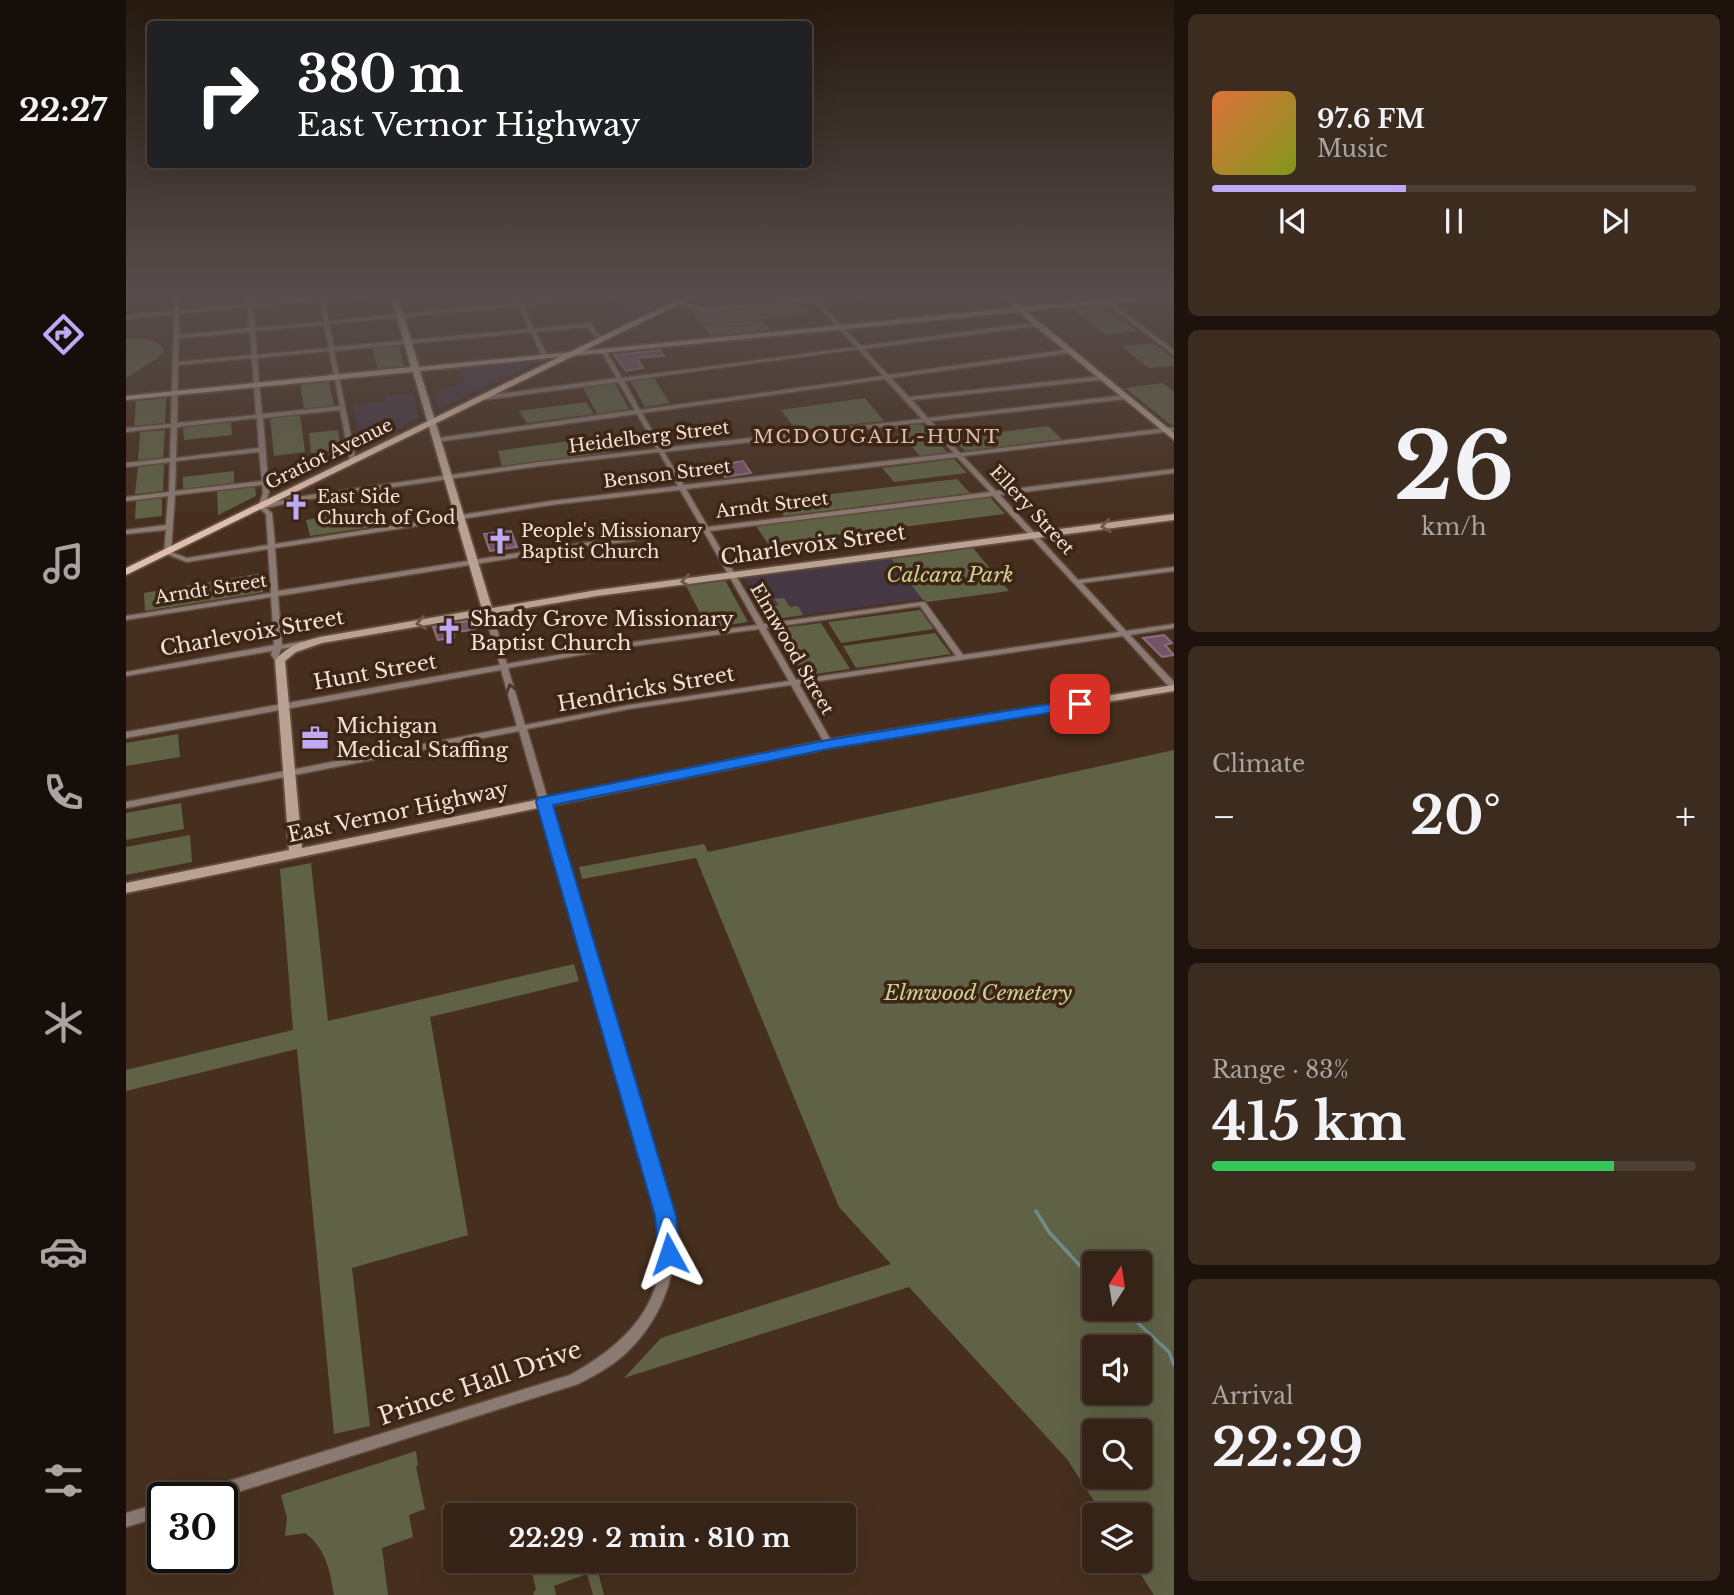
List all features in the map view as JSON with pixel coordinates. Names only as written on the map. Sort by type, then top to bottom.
[{"type":"main road","name":"Gratiot Avenue","points":[[126,572],[546,367]]},
{"type":"street","points":[[167,553],[172,493],[175,367]]},
{"type":"street","points":[[256,367],[266,493],[261,507],[269,513],[278,645],[275,654],[280,661],[296,853]]},
{"type":"street","points":[[335,367],[353,461]]},
{"type":"street","points":[[126,398],[441,367]]},
{"type":"street","name":"Elmwood Street","points":[[613,367],[828,744]]},
{"type":"street","points":[[483,398],[711,367]]},
{"type":"street","name":"Ellery Street","points":[[878,367],[1174,688]]},
{"type":"street","points":[[436,440],[949,367]]},
{"type":"street","points":[[1089,367],[1170,430],[1174,437]]},
{"type":"street","points":[[416,370],[488,612]]},
{"type":"street","points":[[907,399],[1102,378]]},
{"type":"street","name":"Heidelberg Street","points":[[261,507],[448,477],[660,450],[1126,397]]},
{"type":"street","points":[[126,430],[342,408]]},
{"type":"street","name":"Benson Street","points":[[167,553],[187,560],[460,517],[1170,430]]},
{"type":"street","points":[[126,465],[262,450]]},
{"type":"street","name":"Arndt Street","points":[[126,618],[473,562],[1174,471]]},
{"type":"street","points":[[126,499],[265,483]]},
{"type":"street","name":"Charlevoix Street","points":[[126,674],[278,645],[584,595],[1174,517]]},
{"type":"street","points":[[126,532],[170,527]]},
{"type":"street","points":[[1077,582],[1174,569]]},
{"type":"street","name":"Hunt Street","points":[[126,735],[619,646],[922,604],[961,658]]},
{"type":"street","name":"Prince Hall Drive","points":[[238,1485],[573,1380],[601,1365],[636,1334],[655,1306],[667,1271],[669,1254],[665,1216],[488,612]]},
{"type":"street","name":"Hendricks Street","points":[[126,805],[629,707],[1174,626]]},
{"type":"street","points":[[280,661],[290,650],[320,640]]},
{"type":"street","name":"East Vernor Highway","points":[[126,888],[828,744],[1174,688]]},
{"type":"street","points":[[126,1520],[147,1514]]},
{"type":"shaded area","points":[[527,367],[439,409],[434,395],[464,381],[459,368]]},
{"type":"shaded area","points":[[413,393],[419,418],[361,446],[353,405],[386,401],[385,396]]},
{"type":"shaded area","points":[[891,558],[922,599],[769,620],[744,578]]},
{"type":"green space","points":[[126,367],[143,367],[126,378]]},
{"type":"green space","points":[[377,367],[405,368],[378,370]]},
{"type":"green space","points":[[654,378],[670,403],[645,407],[630,381]]},
{"type":"green space","points":[[329,381],[334,406],[304,409],[300,384]]},
{"type":"green space","points":[[615,383],[629,409],[597,414],[583,387]]},
{"type":"green space","points":[[1163,383],[1174,392],[1174,425],[1125,388]]},
{"type":"green space","points":[[166,398],[165,423],[134,426],[136,401]]},
{"type":"green space","points":[[865,398],[884,421],[796,430],[781,410]]},
{"type":"green space","points":[[586,402],[594,414],[527,423],[519,411]]},
{"type":"green space","points":[[300,415],[305,452],[274,456],[270,418]]},
{"type":"green space","points":[[231,422],[232,435],[184,440],[183,427]]},
{"type":"green space","points":[[922,424],[948,453],[920,456],[895,427]]},
{"type":"green space","points":[[1048,426],[1062,439],[965,451],[952,438]]},
{"type":"green space","points":[[165,430],[163,458],[138,460],[140,432]]},
{"type":"green space","points":[[338,430],[341,450],[311,453],[309,433]]},
{"type":"green space","points":[[604,436],[612,452],[502,466],[498,451]]},
{"type":"green space","points":[[954,459],[967,473],[894,482],[882,468]]},
{"type":"green space","points":[[164,463],[163,491],[135,494],[138,467]]},
{"type":"green space","points":[[234,471],[234,483],[183,489],[183,477]]},
{"type":"green space","points":[[957,479],[970,493],[784,516],[773,501]]},
{"type":"green space","points":[[255,487],[256,496],[218,515],[217,491]]},
{"type":"green space","points":[[990,497],[1005,514],[768,544],[756,526]]},
{"type":"green space","points":[[162,498],[162,516],[135,519],[136,501]]},
{"type":"green space","points":[[380,509],[386,525],[310,536],[306,520]]},
{"type":"green space","name":"Calcara Park","points":[[973,548],[1009,591],[927,602],[891,558]]},
{"type":"green space","points":[[262,573],[263,592],[145,611],[144,593]]},
{"type":"green space","points":[[725,580],[748,622],[708,628],[686,586]]},
{"type":"green space","points":[[784,598],[790,607],[798,606],[803,615],[769,620],[759,604],[771,602],[773,606],[779,605],[774,599]]},
{"type":"green space","points":[[920,610],[934,629],[841,643],[828,622]]},
{"type":"green space","points":[[821,623],[850,669],[801,676],[773,629]]},
{"type":"green space","points":[[935,633],[951,654],[856,668],[843,646]]},
{"type":"green space","points":[[178,734],[180,757],[126,766],[126,743]]},
{"type":"green space","name":"Elmwood Cemetery","points":[[1174,750],[1174,1595],[1154,1595],[1140,1573],[1152,1573],[1152,1503],[1095,1503],[1086,1489],[1152,1489],[1152,1419],[1082,1419],[1082,1482],[1067,1459],[909,1287],[624,1378],[661,1338],[891,1264],[839,1207],[696,858],[582,879],[579,867],[704,844],[708,852]]},
{"type":"green space","points":[[181,803],[184,829],[126,840],[126,813]]},
{"type":"green space","points":[[190,835],[192,862],[126,875],[126,847]]},
{"type":"green space","points":[[311,863],[328,1021],[574,964],[579,981],[430,1017],[468,1235],[352,1268],[370,1426],[334,1434],[297,1049],[126,1091],[126,1070],[293,1030],[280,869]]},
{"type":"green space","points":[[416,1451],[416,1467],[425,1509],[409,1515],[413,1537],[382,1548],[388,1595],[334,1595],[329,1569],[318,1546],[305,1533],[285,1536],[287,1518],[281,1495]]},
{"type":"green space","points":[[532,1573],[598,1573],[604,1595],[593,1595],[587,1574],[554,1586],[556,1595],[534,1595],[536,1590]]},
{"type":"building","points":[[623,367],[643,368],[626,371]]},
{"type":"building","points":[[743,461],[751,473],[725,477],[720,470],[728,469],[725,464]]},
{"type":"building","name":"People's Missionary Baptist Church","points":[[511,531],[517,547],[490,551],[484,534]]},
{"type":"building","name":"Shady Grove Missionary Baptist Church","points":[[473,620],[476,629],[453,633],[454,637],[438,640],[433,627]]},
{"type":"building","points":[[1164,635],[1172,643],[1165,645],[1174,655],[1162,657],[1143,638]]},
{"type":"waterway","points":[[1036,1211],[1049,1232],[1082,1268]]},
{"type":"waterway","points":[[1136,1321],[1169,1352],[1174,1365]]},
{"type":"place","name":"East Side Church of God","points":[[296,507]]},
{"type":"place","name":"People's Missionary Baptist Church","points":[[500,541]]},
{"type":"place","name":"Shady Grove Missionary Baptist Church","points":[[449,631]]},
{"type":"place","name":"Michigan Medical Staffing","points":[[315,738]]},
{"type":"district","name":"MCDOUGALL-HUNT","points":[[877,436]]},
{"type":"route","points":[[669,1254],[665,1216],[544,802],[828,744],[1080,704]]}]
